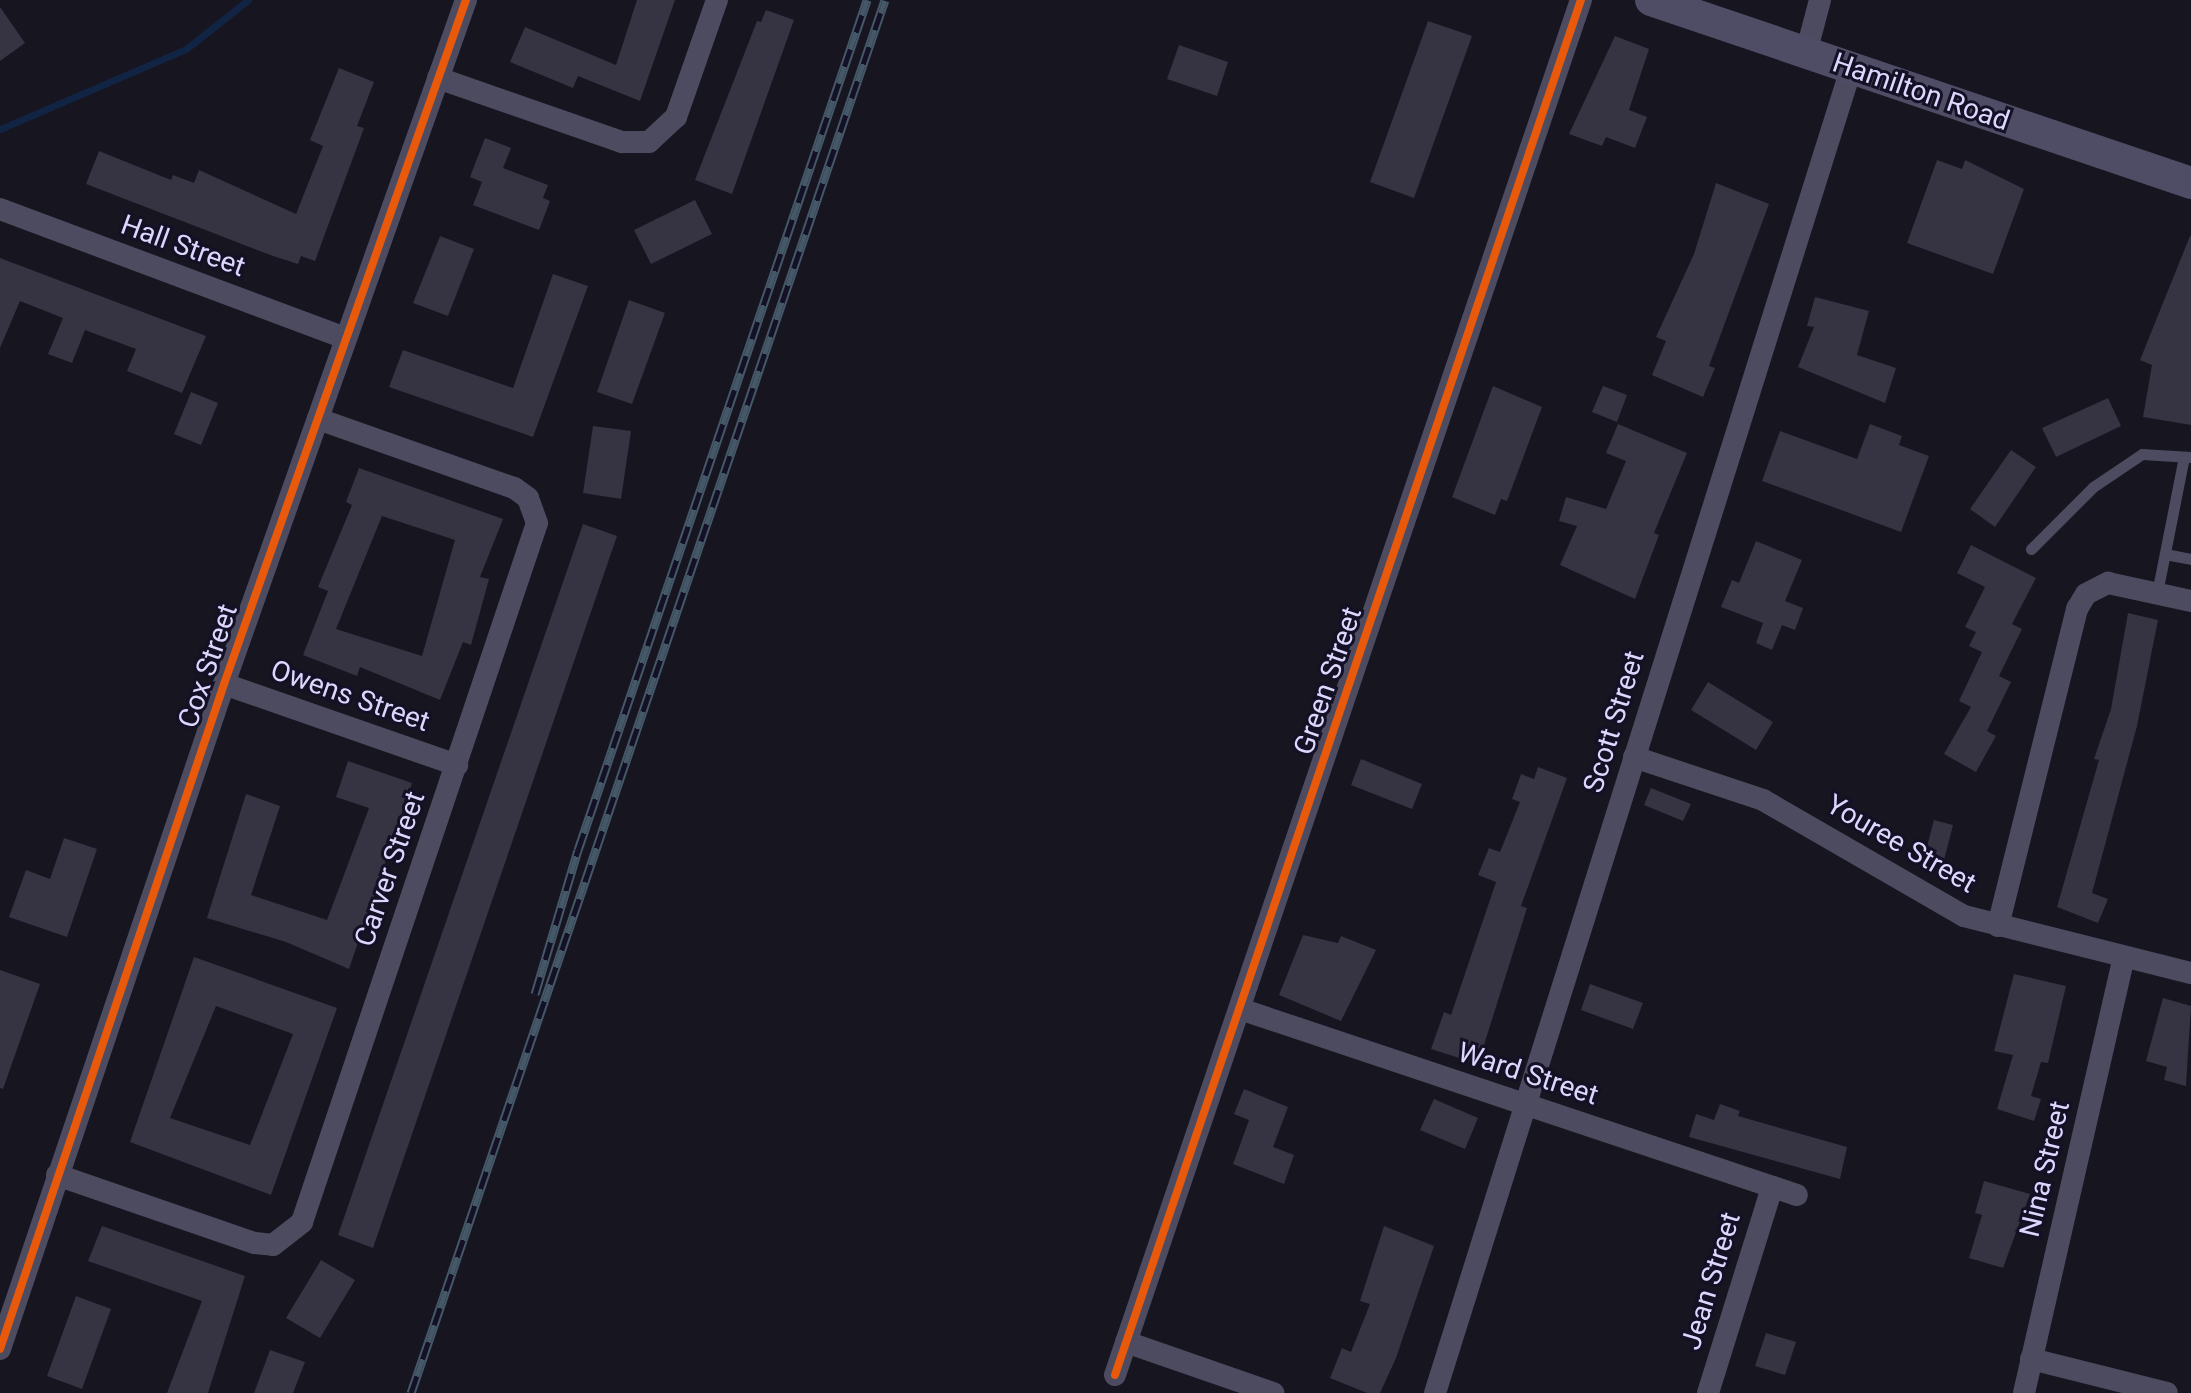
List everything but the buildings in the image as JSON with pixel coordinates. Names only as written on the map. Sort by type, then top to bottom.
[{"type":"street","name":"Cox Street","points":[[0,1349],[224,684],[466,0]]},
{"type":"street","points":[[438,78],[622,142],[649,142],[676,117],[717,0]]},
{"type":"street","name":"Green Street","points":[[1115,1375],[1581,0]]},
{"type":"street","name":"Hamilton Road","points":[[1651,0],[2191,183]]},
{"type":"street","points":[[1806,53],[1820,0]]},
{"type":"street","name":"Scott Street","points":[[1435,1393],[1851,69]]},
{"type":"street","name":"Hall Street","points":[[0,209],[345,338]]},
{"type":"street","name":"Carver Street","points":[[57,1175],[255,1243],[273,1245],[289,1237],[302,1222],[536,536],[536,510],[514,488],[318,419]]},
{"type":"street","points":[[1998,926],[2077,609],[2095,586],[2108,583],[2191,601]]},
{"type":"street","name":"Owens Street","points":[[224,684],[457,765]]},
{"type":"street","name":"Youree Street","points":[[1634,757],[1763,800],[1942,905],[1998,926],[2191,973]]},
{"type":"street","name":"Nina Street","points":[[2024,1393],[2124,958]]},
{"type":"street","name":"Ward Street","points":[[1240,1009],[1797,1195]]},
{"type":"street","name":"Jean Street","points":[[1708,1393],[1772,1187]]},
{"type":"street","points":[[1126,1342],[1273,1393]]},
{"type":"street","points":[[2031,1359],[2167,1393]]},
{"type":"lane","points":[[2031,549],[2093,487],[2142,454],[2187,457],[2157,593]]},
{"type":"lane","points":[[2165,554],[2191,559]]},
{"type":"waterway","points":[[0,129],[186,49],[248,0]]},
{"type":"railway","points":[[535,994],[578,850],[867,0]]},
{"type":"railway","points":[[411,1393],[885,0]]},
{"type":"cycle path","points":[[0,1349],[224,684],[466,0]]},
{"type":"cycle path","points":[[1115,1375],[1581,0]]}]
